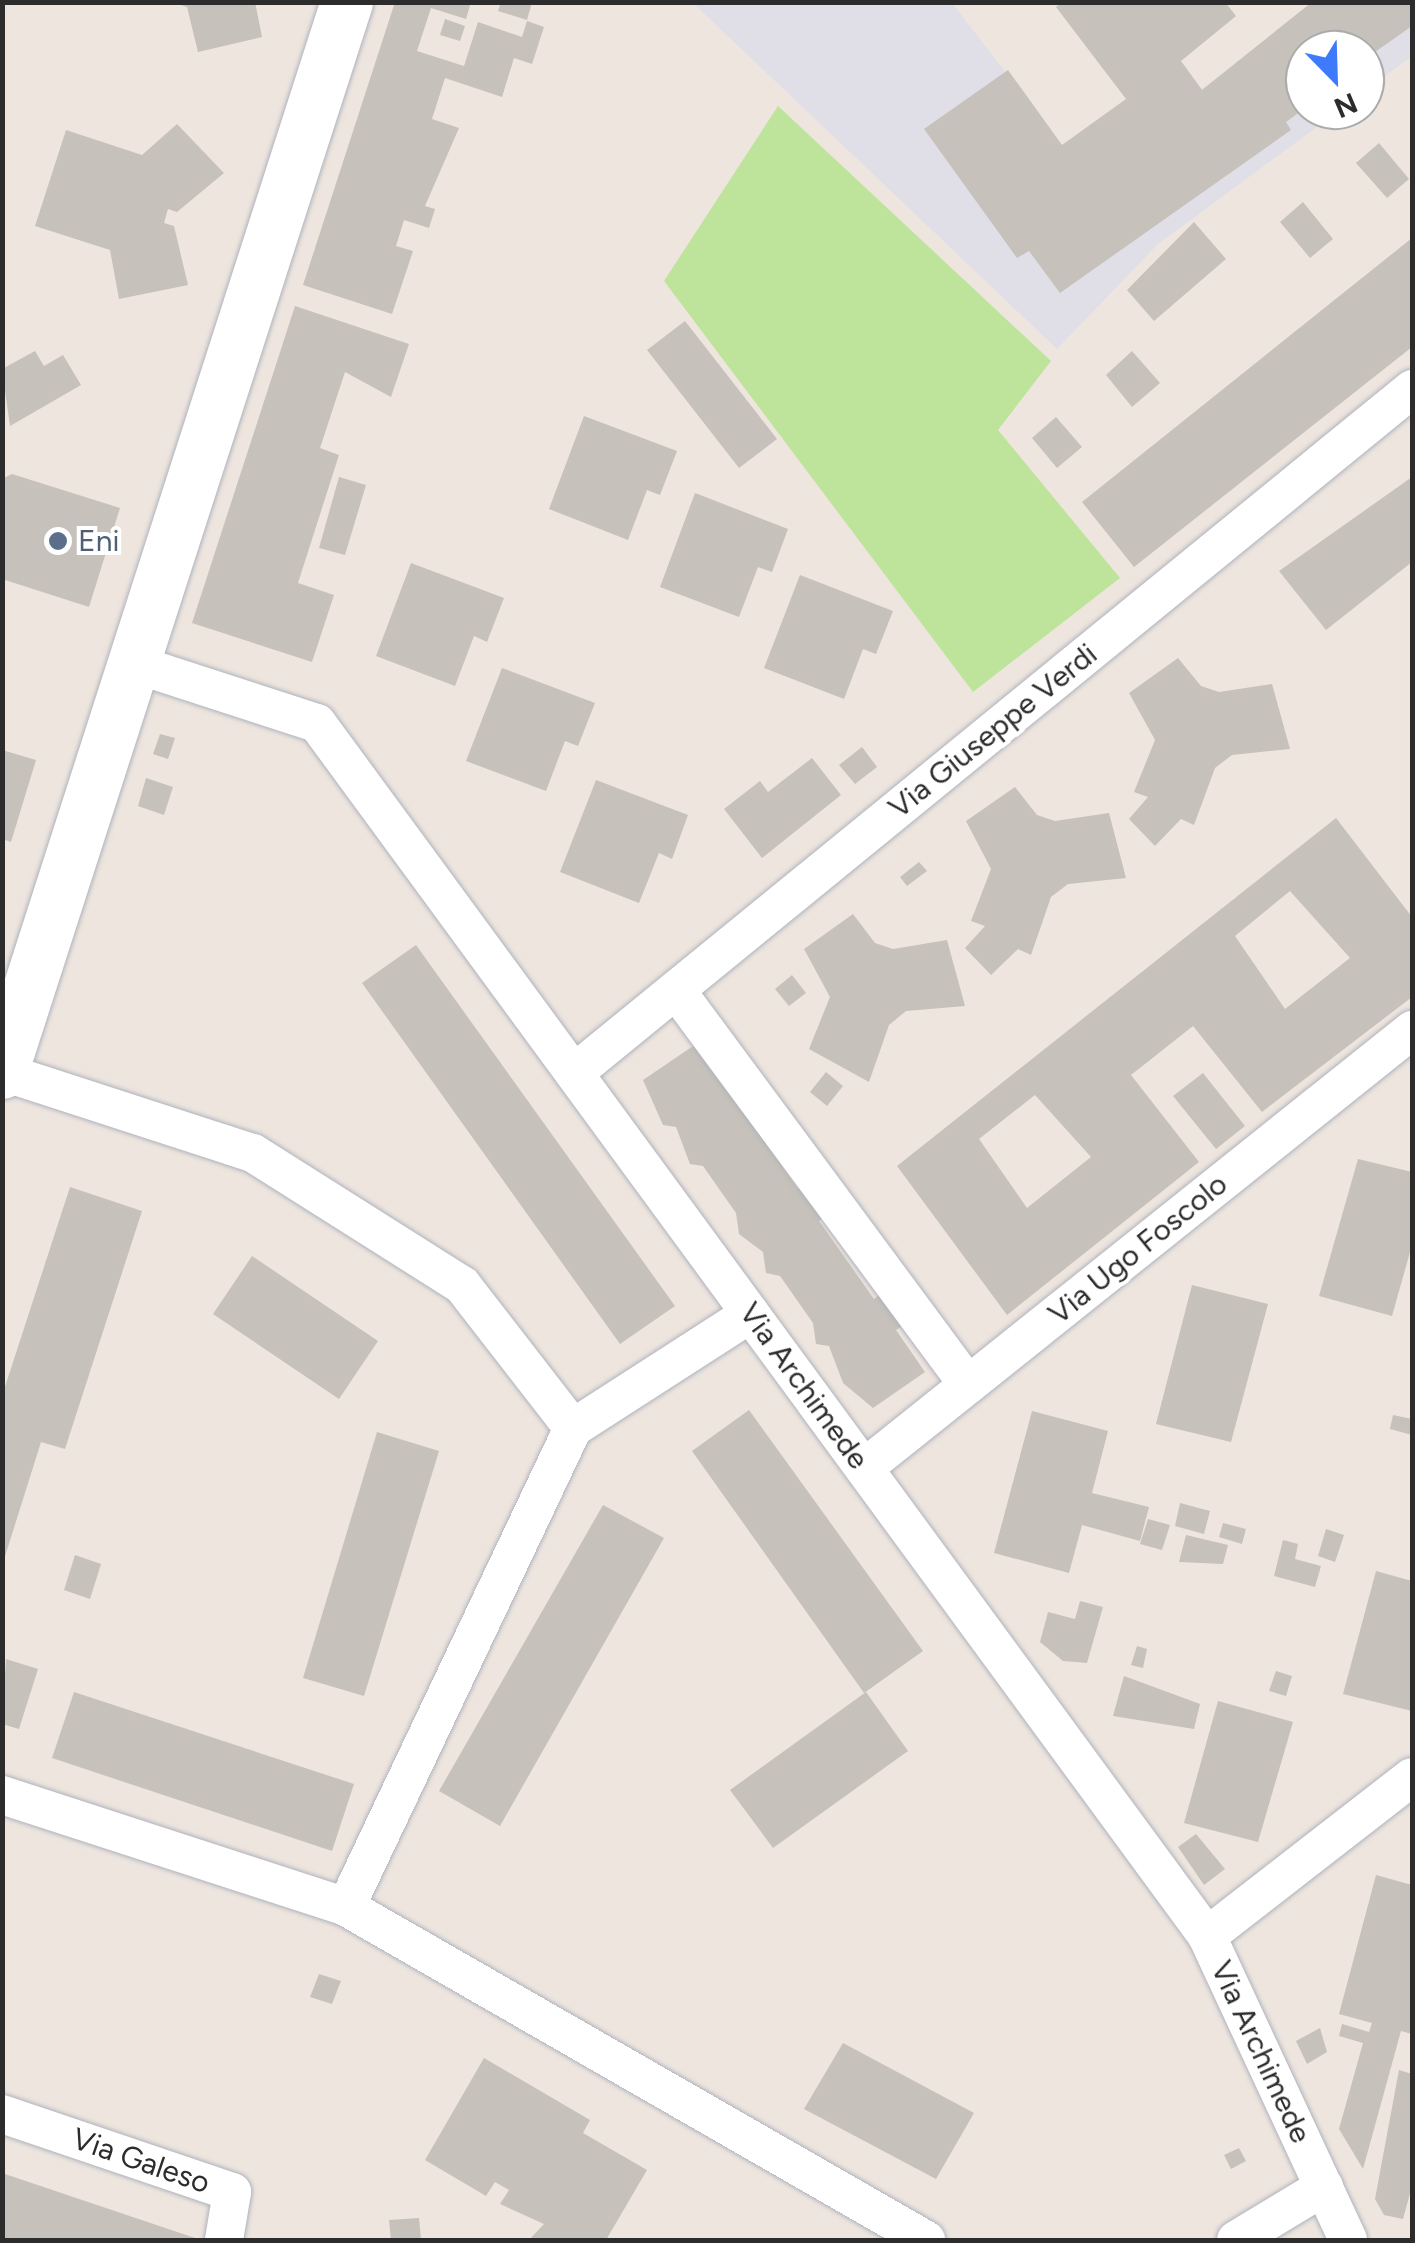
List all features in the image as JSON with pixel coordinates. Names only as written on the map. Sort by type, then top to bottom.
[{"type":"main road","points":[[3,1072],[347,2]]},
{"type":"street","name":"Via Giuseppe Verdi","points":[[574,1074],[1412,388]]},
{"type":"street","name":"Via Archimede","points":[[132,663],[317,723],[1207,1936],[1348,2240]]},
{"type":"street","points":[[676,990],[968,1385]]},
{"type":"street","name":"Via Ugo Foscolo","points":[[864,1468],[1412,1030]]},
{"type":"street","points":[[3,1072],[253,1153],[462,1285],[572,1428]]},
{"type":"street","points":[[346,1907],[572,1428],[750,1314]]},
{"type":"street","points":[[1207,1936],[1412,1777]]},
{"type":"street","points":[[2,1796],[346,1907],[926,2240]]},
{"type":"street","name":"Via Galeso","points":[[2,2114],[232,2192],[224,2240]]},
{"type":"street","points":[[1236,2240],[1324,2188]]},
{"type":"shaded area","points":[[693,3],[952,3],[1062,145],[1181,61],[1202,89],[1312,3],[1412,3],[1412,56],[1385,76],[1385,30],[1285,30],[1285,130],[1313,130],[1158,244],[1057,349]]},
{"type":"green space","points":[[778,106],[1051,361],[998,430],[1120,578],[973,692],[664,281]]},
{"type":"building","points":[[255,2],[262,37],[198,52],[187,7],[175,3]]},
{"type":"building","points":[[395,2],[471,2],[466,19],[431,8],[417,51],[464,66],[478,22],[522,37],[527,21],[544,27],[532,64],[514,58],[502,97],[445,78],[432,119],[459,128],[425,206],[435,209],[429,228],[404,220],[396,246],[413,251],[392,314],[303,285]]},
{"type":"building","points":[[501,2],[532,2],[527,20],[498,11]]},
{"type":"building","points":[[1062,2],[1225,2],[1236,16],[1181,61],[1202,90],[1312,2],[1412,2],[1412,26],[1385,45],[1385,30],[1285,30],[1285,130],[1291,130],[1060,293],[1029,251],[1017,258],[924,129],[1008,70],[1062,145],[1126,99],[1056,7]]},
{"type":"building","points":[[445,19],[465,26],[460,41],[440,35]]},
{"type":"building","points":[[177,124],[224,173],[177,212],[168,209],[164,223],[174,226],[188,285],[119,299],[110,250],[35,226],[66,130],[142,155]]},
{"type":"building","points":[[1379,143],[1409,179],[1387,198],[1356,163]]},
{"type":"building","points":[[1303,202],[1333,239],[1310,258],[1280,222]]},
{"type":"building","points":[[1194,222],[1226,259],[1154,321],[1127,290]]},
{"type":"building","points":[[1412,238],[1412,347],[1134,567],[1082,502]]},
{"type":"building","points":[[295,306],[409,344],[391,397],[345,372],[320,448],[339,455],[298,583],[334,595],[312,662],[192,623]]},
{"type":"building","points":[[685,321],[777,439],[739,468],[647,350]]},
{"type":"building","points":[[35,351],[44,366],[63,355],[81,385],[10,426],[2,369]]},
{"type":"building","points":[[1132,351],[1160,383],[1132,407],[1106,375]]},
{"type":"building","points":[[584,416],[677,451],[660,495],[647,490],[628,540],[549,509]]},
{"type":"building","points":[[1056,417],[1082,447],[1057,468],[1032,438]]},
{"type":"building","points":[[12,474],[120,508],[89,607],[2,579],[2,479]]},
{"type":"building","points":[[339,477],[366,485],[345,555],[319,548]]},
{"type":"building","points":[[1412,477],[1412,562],[1326,630],[1279,571]]},
{"type":"building","points":[[695,493],[788,529],[772,572],[758,567],[739,617],[660,587]]},
{"type":"building","points":[[411,563],[504,598],[487,642],[474,636],[455,686],[376,656]]},
{"type":"building","points":[[800,575],[893,611],[876,654],[863,649],[844,699],[764,668]]},
{"type":"building","points":[[1178,658],[1201,686],[1219,692],[1272,684],[1290,749],[1232,755],[1215,768],[1194,825],[1181,819],[1155,846],[1129,819],[1148,797],[1134,792],[1155,740],[1129,693]]},
{"type":"building","points":[[502,668],[595,703],[578,746],[565,741],[546,791],[466,761]]},
{"type":"building","points":[[160,734],[175,738],[168,759],[153,754]]},
{"type":"building","points":[[862,747],[877,767],[855,784],[839,765]]},
{"type":"building","points":[[2,750],[36,760],[11,842],[2,839]]},
{"type":"building","points":[[812,758],[841,795],[762,858],[724,809],[760,781],[768,792]]},
{"type":"building","points":[[146,778],[173,787],[164,815],[138,806]]},
{"type":"building","points":[[596,780],[688,815],[672,859],[659,853],[639,903],[560,872]]},
{"type":"building","points":[[1015,787],[1037,815],[1055,821],[1109,813],[1126,878],[1068,884],[1051,897],[1031,955],[1018,949],[991,975],[965,948],[985,926],[971,921],[991,869],[966,821]]},
{"type":"building","points":[[1336,818],[1412,917],[1412,997],[1262,1112],[1193,1026],[1131,1075],[1199,1162],[1007,1315],[897,1166]],"holes":[[[1290,891],[1350,958],[1285,1009],[1235,936]],[[1035,1095],[1091,1157],[1027,1208],[979,1139]]]},
{"type":"building","points":[[919,862],[927,871],[907,886],[900,877]]},
{"type":"building","points":[[853,914],[875,943],[893,949],[947,940],[965,1006],[906,1011],[889,1025],[869,1082],[809,1049],[830,997],[804,949]]},
{"type":"building","points":[[416,945],[675,1306],[620,1344],[362,983]]},
{"type":"building","points":[[792,975],[806,993],[789,1006],[775,989]]},
{"type":"building","points":[[696,1044],[798,1189],[805,1184],[827,1215],[819,1221],[874,1299],[882,1293],[904,1325],[896,1330],[925,1372],[873,1408],[843,1383],[829,1346],[816,1344],[813,1323],[780,1276],[766,1273],[763,1252],[739,1234],[736,1213],[703,1166],[690,1164],[676,1127],[663,1125],[643,1080]]},
{"type":"building","points":[[826,1072],[843,1086],[827,1106],[810,1092]]},
{"type":"building","points":[[1203,1073],[1245,1126],[1216,1149],[1173,1096]]},
{"type":"building","points":[[1358,1159],[1412,1172],[1412,1245],[1392,1316],[1319,1296]]},
{"type":"building","points":[[70,1187],[142,1211],[65,1449],[41,1442],[2,1566],[2,1396]]},
{"type":"building","points":[[252,1256],[378,1341],[339,1399],[213,1314]]},
{"type":"building","points":[[1192,1285],[1268,1304],[1231,1442],[1156,1424]]},
{"type":"building","points":[[749,1410],[923,1651],[864,1693],[692,1451]]},
{"type":"building","points":[[1032,1411],[1108,1431],[1092,1493],[1149,1507],[1140,1541],[1082,1525],[1069,1573],[994,1553]]},
{"type":"building","points":[[1393,1415],[1412,1419],[1412,1435],[1390,1429]]},
{"type":"building","points":[[377,1432],[439,1451],[364,1696],[303,1678]]},
{"type":"building","points":[[1180,1503],[1210,1511],[1204,1534],[1175,1526]]},
{"type":"building","points":[[603,1505],[664,1538],[500,1826],[439,1791]]},
{"type":"building","points":[[1148,1519],[1170,1525],[1162,1550],[1140,1544]]},
{"type":"building","points":[[1223,1523],[1246,1529],[1242,1544],[1219,1537]]},
{"type":"building","points":[[1326,1529],[1344,1535],[1335,1562],[1318,1556]]},
{"type":"building","points":[[1186,1535],[1228,1545],[1223,1564],[1179,1562]]},
{"type":"building","points":[[1283,1540],[1298,1544],[1295,1559],[1321,1566],[1315,1587],[1274,1576]]},
{"type":"building","points":[[75,1555],[101,1564],[90,1599],[64,1590]]},
{"type":"building","points":[[1376,1571],[1412,1581],[1412,1711],[1343,1694]]},
{"type":"building","points":[[1080,1601],[1103,1607],[1087,1663],[1063,1661],[1040,1642],[1048,1612],[1075,1619]]},
{"type":"building","points":[[1137,1646],[1147,1649],[1143,1668],[1131,1665]]},
{"type":"building","points":[[6,1659],[38,1669],[19,1729],[2,1724]]},
{"type":"building","points":[[1276,1671],[1292,1676],[1286,1696],[1269,1691]]},
{"type":"building","points":[[1124,1676],[1200,1704],[1194,1729],[1113,1716]]},
{"type":"building","points":[[74,1692],[354,1784],[332,1851],[52,1758]]},
{"type":"building","points":[[866,1692],[908,1751],[773,1848],[730,1790]]},
{"type":"building","points":[[1218,1701],[1293,1722],[1258,1842],[1184,1823]]},
{"type":"building","points":[[1196,1834],[1225,1869],[1204,1885],[1178,1847]]},
{"type":"building","points":[[1376,1875],[1412,1885],[1412,2034],[1401,2031],[1363,2169],[1339,2129],[1363,2043],[1339,2036],[1342,2024],[1369,2032],[1372,2023],[1339,2014]]},
{"type":"building","points":[[319,1974],[341,1981],[332,2004],[310,1997]]},
{"type":"building","points":[[1320,2028],[1327,2052],[1307,2064],[1296,2041]]},
{"type":"building","points":[[843,2043],[974,2113],[936,2179],[804,2109]]},
{"type":"building","points":[[484,2058],[590,2120],[583,2133],[647,2170],[606,2240],[529,2240],[544,2224],[500,2204],[509,2190],[495,2182],[486,2196],[425,2160]]},
{"type":"building","points":[[1399,2070],[1412,2074],[1412,2186],[1403,2219],[1384,2215],[1375,2199]]},
{"type":"building","points":[[1239,2148],[1246,2161],[1231,2169],[1224,2155]]},
{"type":"building","points":[[2,2173],[201,2240],[2,2240]]},
{"type":"building","points":[[419,2218],[421,2240],[391,2240],[389,2220]]},
{"type":"place","name":"Eni","points":[[58,541]]}]
